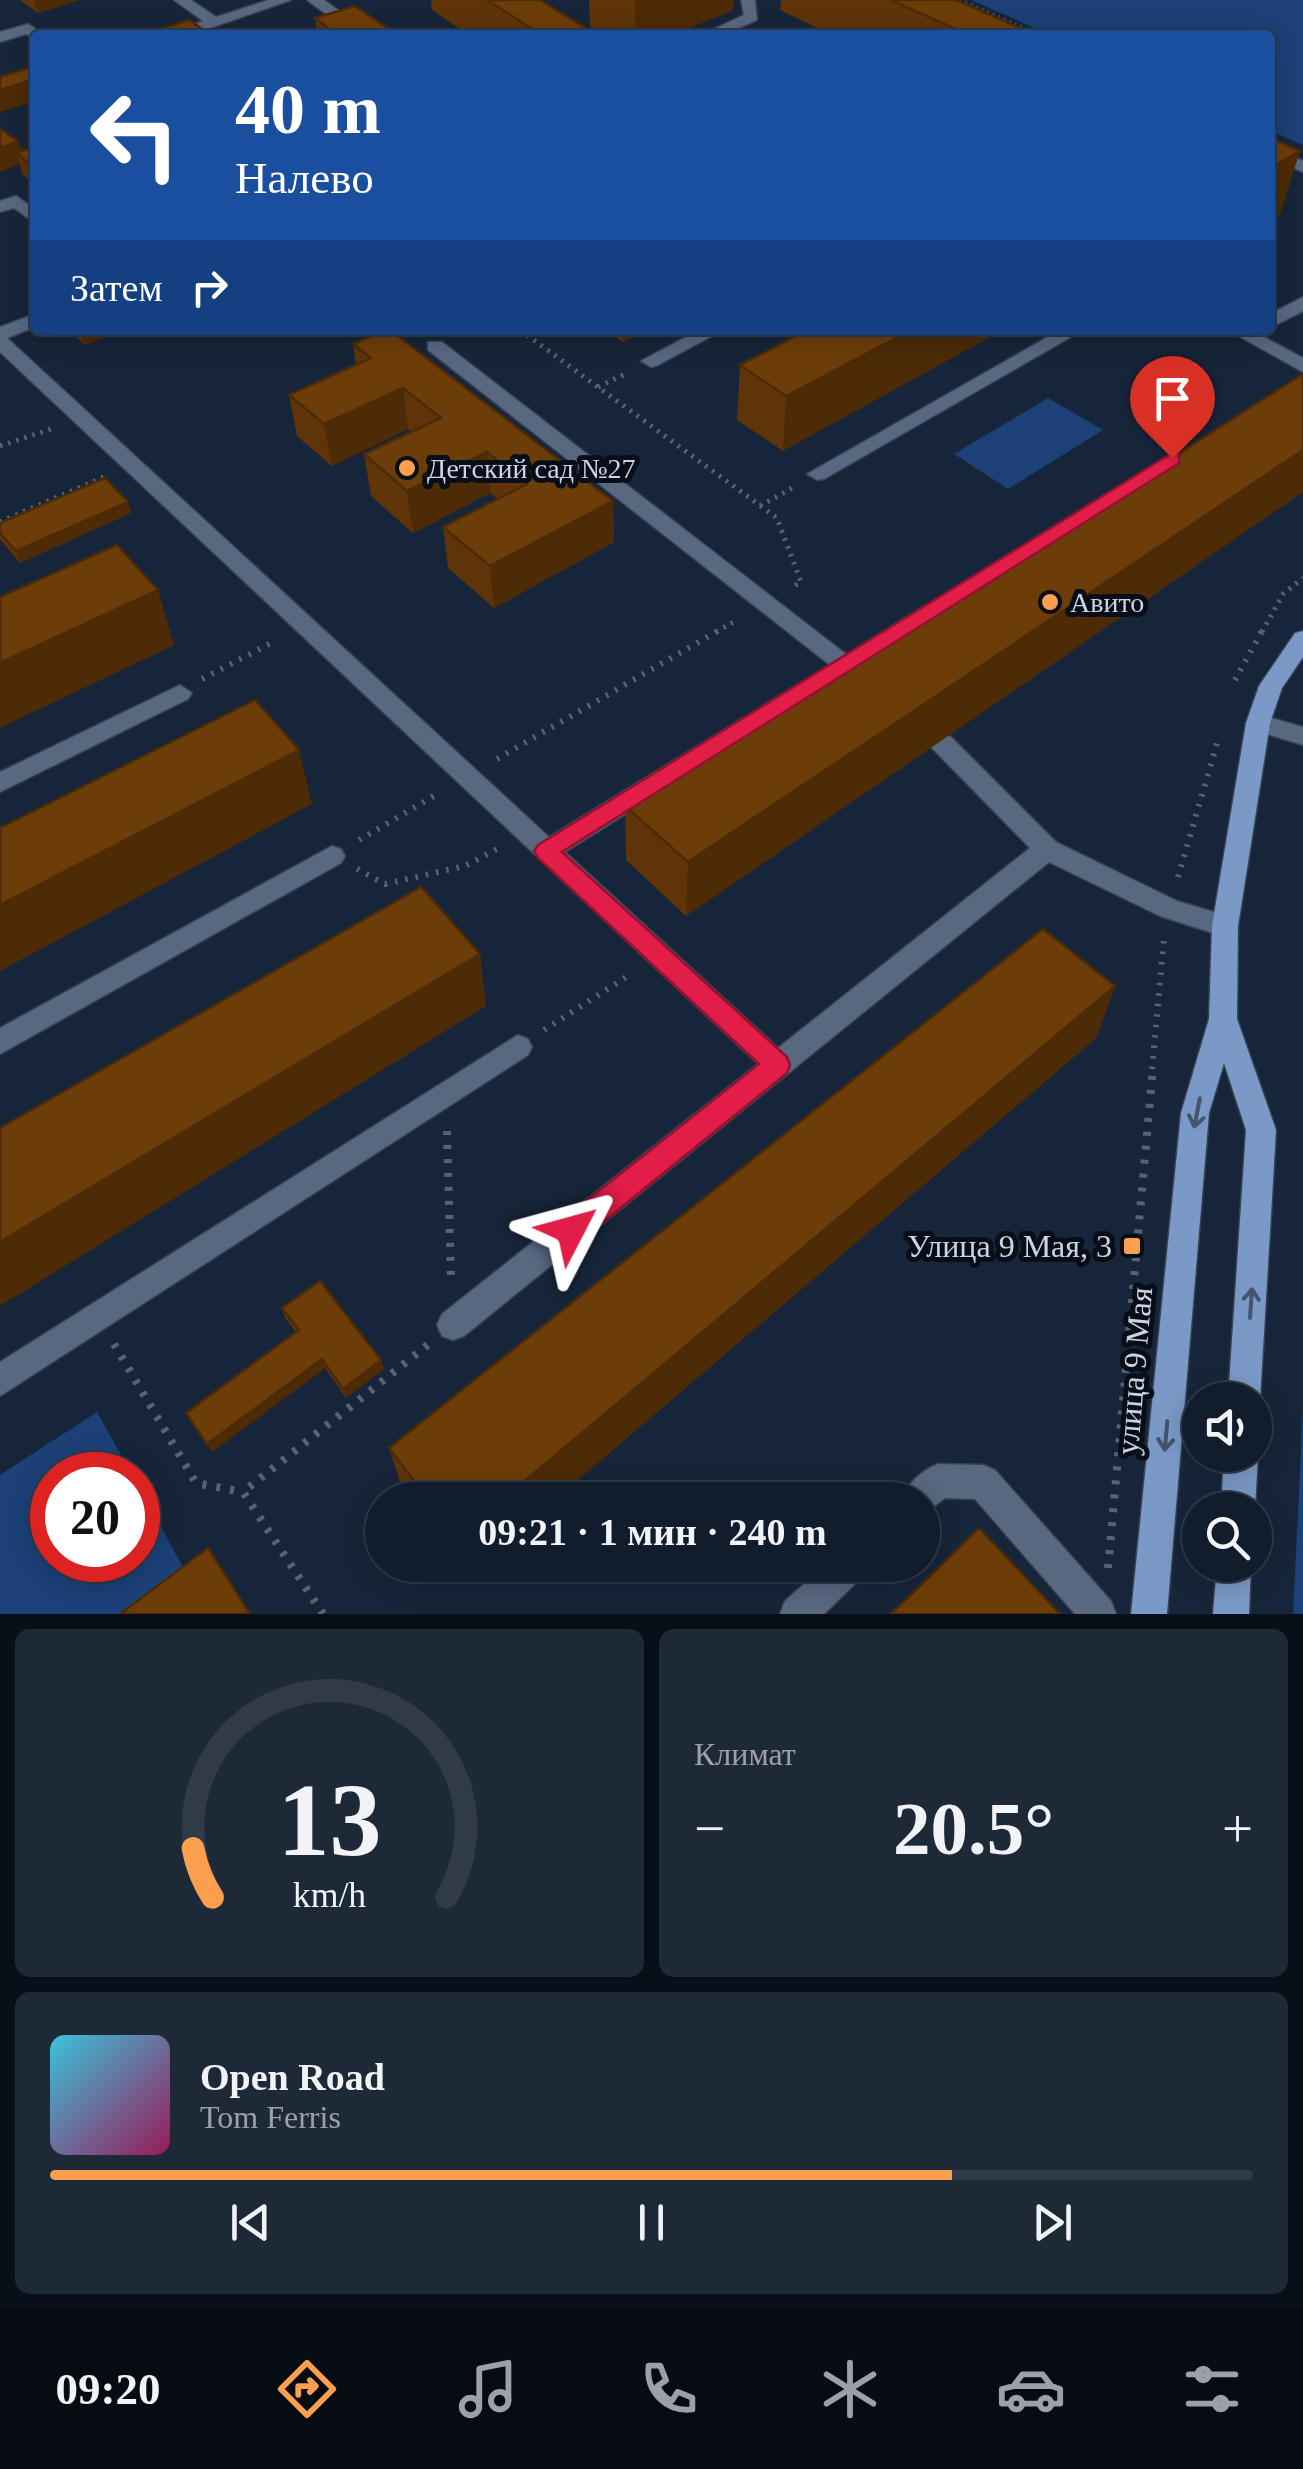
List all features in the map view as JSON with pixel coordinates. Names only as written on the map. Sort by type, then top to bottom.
[{"type":"main road","name":"улица 9 Мая","points":[[1150,1614],[1195,1112],[1224,1019],[1225,926],[1258,723],[1271,686],[1303,639]]},
{"type":"main road","name":"улица 9 Мая","points":[[1224,1019],[1261,1130],[1245,1382]]},
{"type":"main road","points":[[1231,1614],[1233,1582]]},
{"type":"street","points":[[182,0],[214,22]]},
{"type":"street","points":[[190,30],[284,0]]},
{"type":"street","points":[[314,0],[358,30]]},
{"type":"street","points":[[720,30],[752,16],[748,0]]},
{"type":"street","points":[[0,36],[31,30]]},
{"type":"street","points":[[1275,154],[1303,167]]},
{"type":"street","points":[[0,206],[16,201],[30,214]]},
{"type":"street","points":[[1275,319],[1303,302]]},
{"type":"street","points":[[0,334],[30,322]]},
{"type":"street","points":[[651,362],[704,335]]},
{"type":"street","points":[[817,474],[1065,335]]},
{"type":"street","points":[[1252,335],[1303,366]]},
{"type":"street","points":[[0,342],[778,1065]]},
{"type":"street","points":[[435,346],[881,694]]},
{"type":"street","points":[[546,851],[960,593]]},
{"type":"street","points":[[0,783],[180,693]]},
{"type":"street","points":[[1258,723],[1303,736]]},
{"type":"street","points":[[941,742],[1046,850],[1168,909],[1225,926]]},
{"type":"street","points":[[453,1325],[1046,850]]},
{"type":"street","points":[[0,1042],[332,856]]},
{"type":"street","points":[[0,1380],[518,1047]]},
{"type":"street","points":[[937,1482],[983,1482],[1098,1614]]},
{"type":"street","points":[[798,1614],[832,1582]]},
{"type":"path","points":[[960,0],[1029,30]]},
{"type":"path","points":[[332,856],[801,582],[776,518],[527,335]]},
{"type":"path","points":[[0,446],[81,418]]},
{"type":"path","points":[[0,522],[132,465]]},
{"type":"path","points":[[760,506],[817,474]]},
{"type":"path","points":[[180,693],[304,626]]},
{"type":"path","points":[[332,856],[385,884],[464,866],[527,833]]},
{"type":"path","points":[[518,1047],[662,959]]},
{"type":"path","points":[[243,1492],[453,1325],[446,1094]]},
{"type":"path","points":[[98,1318],[196,1483],[243,1492],[323,1614]]},
{"type":"shaded area","points":[[971,0],[1303,0],[1303,145],[1275,133],[1275,30],[1040,30]]},
{"type":"shaded area","points":[[1048,398],[1103,430],[1008,489],[954,454]]},
{"type":"shaded area","points":[[1303,1408],[1303,1614],[1293,1614]]},
{"type":"shaded area","points":[[97,1412],[119,1452],[35,1452]]},
{"type":"shaded area","points":[[30,1456],[30,1582],[160,1582],[160,1525],[185,1571],[124,1614],[0,1614],[0,1475]]},
{"type":"building","points":[[487,0],[540,0],[589,30],[534,30]]},
{"type":"building","points":[[891,0],[956,0],[1025,30],[958,30]]},
{"type":"building","points":[[355,6],[391,30],[331,30],[315,18]]},
{"type":"building","points":[[189,20],[204,30],[158,30]]},
{"type":"building","points":[[30,68],[30,81],[0,90],[0,77]]},
{"type":"building","points":[[0,129],[18,141],[0,148]]},
{"type":"building","points":[[1275,140],[1300,151],[1275,165]]},
{"type":"building","points":[[30,148],[30,161],[27,162],[16,153]]},
{"type":"building","points":[[374,335],[397,335],[613,501],[490,566],[443,527],[527,484],[487,452],[407,491],[364,454],[441,418],[403,388],[324,424],[289,395],[371,358],[353,344]]},
{"type":"building","points":[[798,335],[902,335],[786,396],[740,365]]},
{"type":"building","points":[[1303,374],[1303,450],[688,862],[625,806]]},
{"type":"building","points":[[105,478],[128,502],[16,551],[0,533],[0,523]]},
{"type":"building","points":[[117,545],[158,590],[0,663],[0,597]]},
{"type":"building","points":[[255,700],[299,750],[0,905],[0,828]]},
{"type":"building","points":[[421,887],[480,954],[0,1242],[0,1128]]},
{"type":"building","points":[[1043,929],[1115,986],[523,1482],[415,1482],[389,1448]]},
{"type":"building","points":[[320,1281],[381,1360],[343,1389],[322,1359],[207,1444],[186,1413],[299,1330],[282,1308]]},
{"type":"building","points":[[979,1528],[1060,1614],[891,1614],[924,1582],[940,1582],[940,1566]]},
{"type":"building","points":[[208,1548],[250,1614],[120,1614]]},
{"type":"place","name":"Детский сад №27","points":[[407,468]]},
{"type":"place","name":"Авито","points":[[1050,602]]},
{"type":"place","name":"Улица 9 Мая, 3","points":[[1132,1246]]},
{"type":"route","points":[[571,1230],[778,1065],[546,851],[1172,458]]}]
